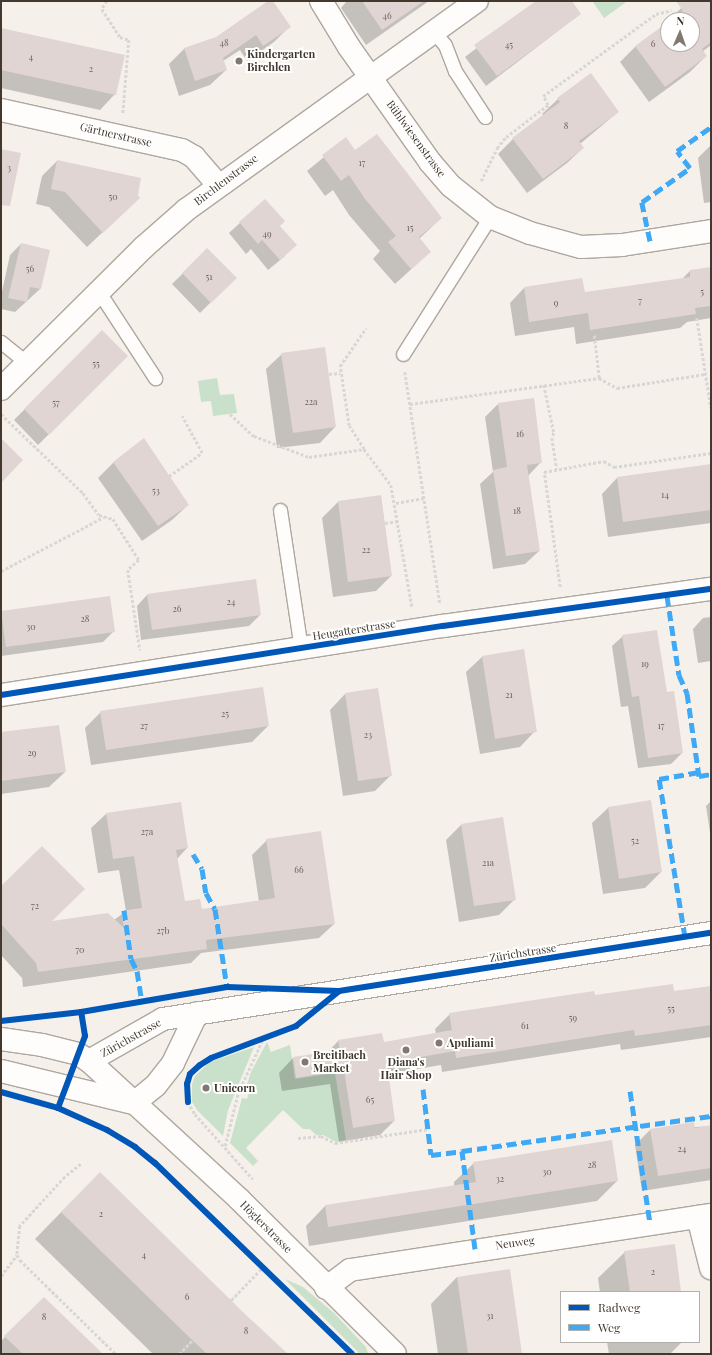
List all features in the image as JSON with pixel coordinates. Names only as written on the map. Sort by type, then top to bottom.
[{"type":"street","name":"Bühlwiesenstrasse","points":[[321,1],[430,162],[470,204],[490,217],[530,233],[581,247],[622,245],[711,231]]},
{"type":"street","name":"Birchlenstrasse","points":[[1,389],[144,247],[218,185],[477,1]]},
{"type":"street","name":"Gärtnerstrasse","points":[[1,110],[182,150],[194,157],[218,185]]},
{"type":"street","name":"Heugatterstrasse","points":[[1,695],[144,674],[443,626],[711,589]]},
{"type":"street","name":"Zürichstrasse","points":[[89,1061],[163,1019],[711,933]]},
{"type":"street","points":[[1,1071],[134,1103],[156,1085],[173,1063],[197,1013]]},
{"type":"street","name":"Zürichstrasse","points":[[1,1039],[42,1045],[78,1054],[89,1061],[134,1103]]},
{"type":"street","name":"Höglerstrasse","points":[[134,1103],[240,1200],[326,1288],[394,1354]]},
{"type":"street","points":[[705,1216],[711,1268]]},
{"type":"street","name":"Neuweg","points":[[326,1288],[350,1270],[705,1216]]},
{"type":"lane","points":[[434,32],[445,45],[455,71],[485,117]]},
{"type":"lane","points":[[402,354],[490,217]]},
{"type":"lane","points":[[99,292],[155,378]]},
{"type":"lane","points":[[1,342],[27,363]]},
{"type":"lane","points":[[280,510],[301,649]]},
{"type":"path","points":[[107,1],[102,9],[120,37],[129,40],[121,136]]},
{"type":"path","points":[[470,204],[497,148],[506,137],[548,105],[543,96],[656,14],[672,10]]},
{"type":"path","points":[[697,318],[711,408]]},
{"type":"path","points":[[366,328],[340,366],[340,373],[349,426],[391,485],[399,521],[415,631]]},
{"type":"path","points":[[594,335],[599,378]]},
{"type":"path","points":[[402,354],[443,626]]},
{"type":"path","points":[[329,374],[340,373]]},
{"type":"path","points":[[410,404],[544,384],[599,378],[617,388],[705,374]]},
{"type":"path","points":[[544,384],[554,433],[552,438],[557,470]]},
{"type":"path","points":[[1,414],[83,493],[99,515],[113,519],[139,560],[128,570],[144,674]]},
{"type":"path","points":[[230,414],[254,436],[309,457],[364,449]]},
{"type":"path","points":[[170,476],[202,453],[182,416]]},
{"type":"path","points":[[563,610],[544,472],[604,461],[614,467],[711,454]]},
{"type":"path","points":[[396,503],[424,498]]},
{"type":"path","points":[[1,571],[105,517]]},
{"type":"path","points":[[385,523],[399,521]]},
{"type":"path","points":[[225,1146],[238,1093],[263,1039]]},
{"type":"path","points":[[298,1138],[321,1136],[335,1143],[428,1129]]},
{"type":"path","points":[[1,1276],[17,1254],[20,1226],[65,1177],[81,1164]]},
{"type":"path","points":[[17,1254],[20,1260],[116,1354]]},
{"type":"path","points":[[179,1354],[261,1268]]},
{"type":"green space","points":[[624,1],[625,3],[604,18],[593,2]]},
{"type":"green space","points":[[217,378],[220,395],[234,394],[237,413],[213,416],[211,401],[201,402],[198,381]]},
{"type":"green space","points":[[267,1042],[271,1052],[290,1045],[295,1079],[335,1073],[346,1140],[336,1142],[323,1135],[316,1135],[310,1129],[303,1129],[283,1110],[246,1148],[258,1161],[253,1166],[230,1143],[242,1098],[247,1099],[249,1091],[245,1090],[251,1072]]},
{"type":"green space","points":[[254,1047],[228,1110],[223,1136],[197,1110],[192,1102],[192,1084],[195,1076],[210,1062]]},
{"type":"green space","points":[[285,1279],[303,1287],[334,1313],[366,1347],[368,1354],[360,1354]]},
{"type":"building","points":[[268,1],[273,1],[291,27],[263,46],[256,35],[223,58],[227,70],[195,81],[184,48],[216,37]]},
{"type":"building","points":[[362,1],[424,1],[382,30]]},
{"type":"building","points":[[536,1],[572,1],[581,14],[497,76],[474,45]]},
{"type":"building","points":[[676,1],[711,1],[711,42],[702,49],[707,56],[665,87],[635,46],[660,28],[660,52],[700,52],[700,12],[682,12],[683,11]]},
{"type":"building","points":[[1,28],[125,55],[116,95],[1,70]]},
{"type":"building","points":[[591,73],[619,112],[579,141],[584,148],[543,179],[512,138],[560,102],[557,98]]},
{"type":"building","points":[[377,134],[442,218],[419,237],[431,252],[411,269],[388,242],[396,236],[365,199],[349,175],[341,181],[322,155],[346,137],[355,150]]},
{"type":"building","points":[[1,149],[21,153],[10,206],[1,205]]},
{"type":"building","points":[[57,160],[141,178],[138,195],[140,198],[103,233],[65,192],[51,189]]},
{"type":"building","points":[[265,199],[285,221],[280,226],[297,245],[280,260],[262,240],[258,244],[239,222]]},
{"type":"building","points":[[21,243],[50,250],[41,289],[30,287],[27,302],[8,298]]},
{"type":"building","points":[[207,248],[237,278],[211,303],[182,273]]},
{"type":"building","points":[[711,267],[711,306],[695,308],[696,314],[590,330],[588,313],[529,322],[524,287],[582,278],[585,292],[690,277],[690,270]]},
{"type":"building","points":[[102,330],[128,356],[49,435],[24,409]]},
{"type":"building","points":[[325,347],[336,427],[293,433],[281,353]]},
{"type":"building","points":[[534,398],[542,463],[527,465],[540,551],[506,556],[493,470],[507,467],[498,403]]},
{"type":"building","points":[[1,438],[23,460],[1,483]]},
{"type":"building","points":[[144,438],[189,505],[158,526],[113,462]]},
{"type":"building","points":[[711,464],[711,510],[623,522],[617,477]]},
{"type":"building","points":[[381,495],[392,576],[348,582],[338,501]]},
{"type":"building","points":[[256,579],[261,615],[152,630],[147,594]]},
{"type":"building","points":[[110,596],[115,632],[6,647],[1,611]]},
{"type":"building","points":[[657,630],[667,692],[674,691],[683,753],[648,758],[639,696],[632,697],[622,635]]},
{"type":"building","points":[[524,649],[537,732],[495,739],[482,656]]},
{"type":"building","points":[[263,687],[269,726],[106,750],[100,711]]},
{"type":"building","points":[[378,688],[392,776],[358,781],[345,693]]},
{"type":"building","points":[[59,725],[66,772],[1,781],[1,732]]},
{"type":"building","points":[[651,800],[662,872],[619,879],[608,807]]},
{"type":"building","points":[[181,802],[188,848],[176,850],[185,901],[200,899],[202,909],[275,898],[266,839],[321,831],[335,924],[206,940],[207,949],[38,972],[36,963],[1,924],[1,886],[42,846],[85,889],[52,921],[108,913],[124,928],[121,911],[142,908],[134,856],[113,859],[106,813]]},
{"type":"building","points":[[503,817],[516,900],[474,906],[461,824]]},
{"type":"building","points":[[673,984],[674,991],[711,986],[711,1025],[635,1036],[634,1030],[456,1058],[455,1051],[387,1063],[395,1121],[353,1128],[344,1070],[296,1078],[293,1057],[340,1050],[338,1040],[382,1033],[384,1042],[452,1030],[449,1013],[594,991],[595,995]]},
{"type":"building","points":[[694,1122],[695,1128],[711,1125],[711,1168],[658,1176],[650,1129]]},
{"type":"building","points":[[612,1140],[618,1181],[328,1227],[325,1205],[476,1182],[473,1162]]},
{"type":"building","points":[[100,1172],[288,1354],[207,1354],[189,1337],[61,1212]]},
{"type":"building","points":[[675,1244],[681,1291],[630,1291],[624,1251]]},
{"type":"building","points":[[510,1269],[522,1354],[468,1354],[457,1277]]},
{"type":"building","points":[[44,1297],[103,1354],[23,1354],[4,1336]]},
{"type":"marked path","points":[[650,241],[642,202],[690,168],[677,151],[711,127]]},
{"type":"marked path","points":[[667,596],[679,675],[687,693],[699,776],[711,774]]},
{"type":"marked path","points":[[685,937],[659,779],[699,772]]},
{"type":"marked path","points":[[193,854],[202,869],[206,893],[215,909],[227,987]]},
{"type":"marked path","points":[[124,910],[131,959],[137,971],[142,1001]]},
{"type":"marked path","points":[[423,1089],[431,1155],[462,1151]]},
{"type":"marked path","points":[[630,1091],[650,1224]]},
{"type":"marked path","points":[[475,1249],[462,1151],[711,1116]]},
{"type":"cycle path","points":[[1,695],[443,626],[711,589]]},
{"type":"cycle path","points":[[1,1021],[81,1012],[227,987],[339,991],[711,933]]},
{"type":"cycle path","points":[[188,1102],[187,1084],[190,1074],[200,1065],[211,1058],[296,1026],[339,991]]},
{"type":"cycle path","points":[[58,1108],[85,1036],[81,1012]]},
{"type":"cycle path","points":[[1,1092],[58,1108],[107,1130],[135,1147],[155,1163],[352,1354]]},
{"type":"place","name":"Kindergarten Birchlen","points":[[239,61]]},
{"type":"place","name":"Apuliami","points":[[439,1043]]},
{"type":"place","name":"Diana's Hair Shop","points":[[406,1050]]},
{"type":"place","name":"Breitibach Market","points":[[305,1062]]},
{"type":"place","name":"Unicorn","points":[[206,1088]]}]
